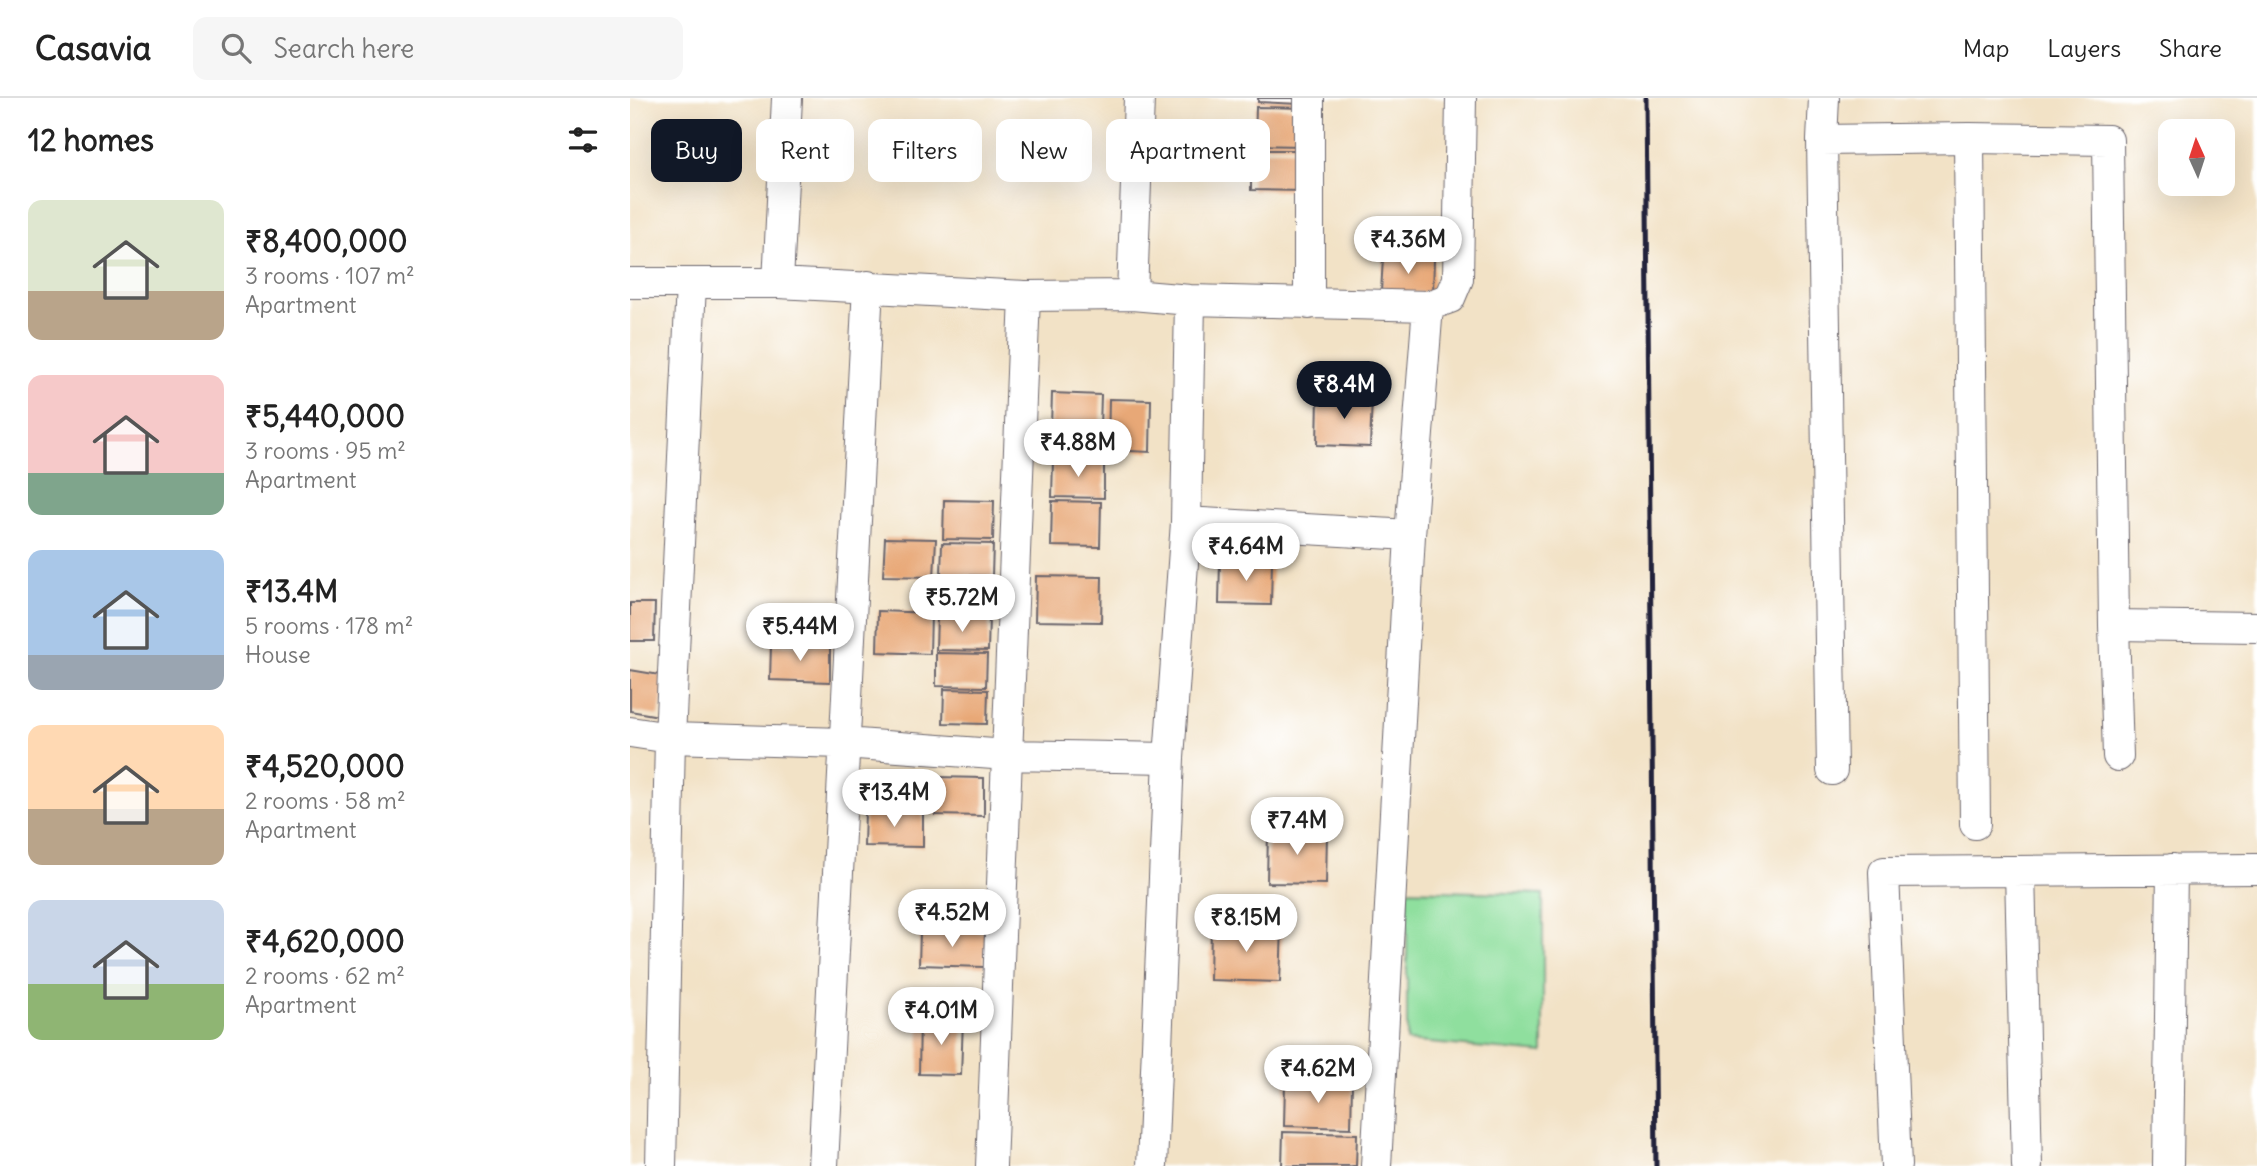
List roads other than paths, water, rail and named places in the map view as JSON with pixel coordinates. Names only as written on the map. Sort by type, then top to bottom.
[{"type":"street","points":[[778,283],[787,98]]},
{"type":"street","points":[[1132,295],[1139,98]]},
{"type":"street","points":[[1309,98],[1309,304]]},
{"type":"street","points":[[630,283],[778,283],[1025,296],[1132,295],[1190,300],[1427,306],[1450,298],[1458,279],[1461,98]]},
{"type":"street","points":[[1824,98],[1822,140],[1832,770]]},
{"type":"street","points":[[1969,138],[1975,824]]},
{"type":"street","points":[[1822,140],[2108,140],[2118,756]]},
{"type":"street","points":[[661,1166],[670,738],[691,284]]},
{"type":"street","points":[[823,1166],[868,286]]},
{"type":"street","points":[[991,1166],[1025,296]]},
{"type":"street","points":[[1152,1166],[1170,758],[1186,522],[1190,300]]},
{"type":"street","points":[[1376,1166],[1410,535],[1427,306]]},
{"type":"street","points":[[1186,522],[1410,535]]},
{"type":"street","points":[[2114,625],[2257,628]]},
{"type":"street","points":[[630,732],[670,738],[844,743],[1007,755],[1170,758]]},
{"type":"street","points":[[2168,1166],[2172,869]]},
{"type":"street","points":[[1896,1166],[1884,872],[2257,869]]},
{"type":"street","points":[[2020,871],[2027,1166]]},
{"type":"railway","points":[[1646,98],[1656,1166]]}]
